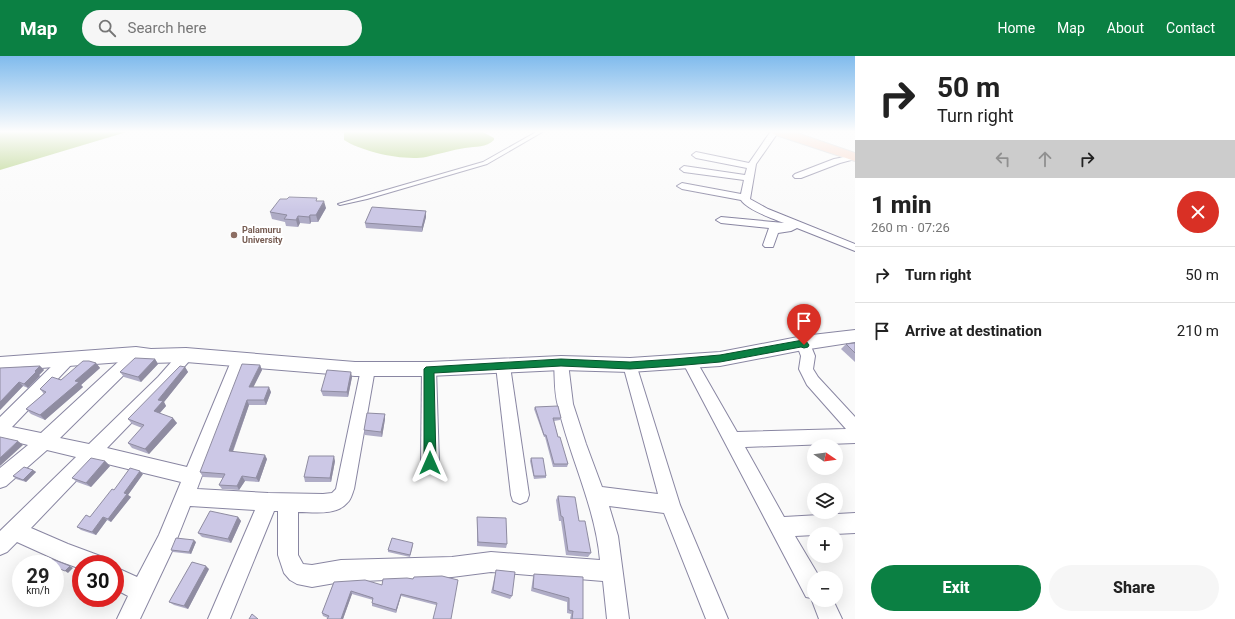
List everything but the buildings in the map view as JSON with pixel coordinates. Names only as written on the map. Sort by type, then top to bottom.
[{"type":"street","points":[[708,157],[752,166]]},
{"type":"street","points":[[745,198],[748,178],[752,166],[758,157]]},
{"type":"street","points":[[798,176],[850,157]]},
{"type":"street","points":[[684,169],[748,178]]},
{"type":"street","points":[[682,186],[745,198],[746,201],[757,207],[855,248]]},
{"type":"street","points":[[720,220],[808,228]]},
{"type":"street","points":[[769,245],[773,230],[808,228]]},
{"type":"street","points":[[0,364],[136,354],[151,356],[186,355],[368,369],[429,369],[561,363],[630,365],[720,359],[803,343],[855,336]]},
{"type":"street","points":[[803,343],[808,356],[806,369],[812,381],[854,429]]},
{"type":"street","points":[[0,480],[45,440],[136,354]]},
{"type":"street","points":[[0,545],[163,381],[186,355]]},
{"type":"street","points":[[128,619],[166,542],[191,476],[239,359]]},
{"type":"street","points":[[67,360],[9,417],[2,427],[4,432],[93,451],[191,476]]},
{"type":"street","points":[[689,361],[807,577]]},
{"type":"street","points":[[561,363],[565,404],[577,444],[596,495],[608,536],[618,619]]},
{"type":"street","points":[[630,365],[670,505],[717,619]]},
{"type":"street","points":[[503,366],[520,495]]},
{"type":"street","points":[[184,497],[278,503],[323,503],[336,501],[342,496],[350,468],[368,369]]},
{"type":"street","points":[[429,369],[430,463]]},
{"type":"street","points":[[731,440],[854,429]]},
{"type":"street","points":[[596,495],[670,505]]},
{"type":"street","points":[[278,503],[288,555],[291,566],[297,573],[312,576],[341,571],[452,567],[491,562],[613,571]]},
{"type":"street","points":[[219,619],[278,503]]},
{"type":"street","points":[[779,527],[855,523]]},
{"type":"street","points":[[14,530],[72,556]]},
{"type":"street","points":[[124,583],[142,592]]},
{"type":"street","points":[[825,607],[832,619]]},
{"type":"lane","points":[[340,204],[485,163],[495,157]]},
{"type":"green space","points":[[0,157],[42,157],[0,170]]},
{"type":"green space","points":[[398,157],[424,157],[417,158]]},
{"type":"place","name":"Palamuru University","points":[[234,235]]},
{"type":"route","points":[[430,463],[429,369],[561,363],[630,365],[720,359],[803,343],[804,345]]}]
